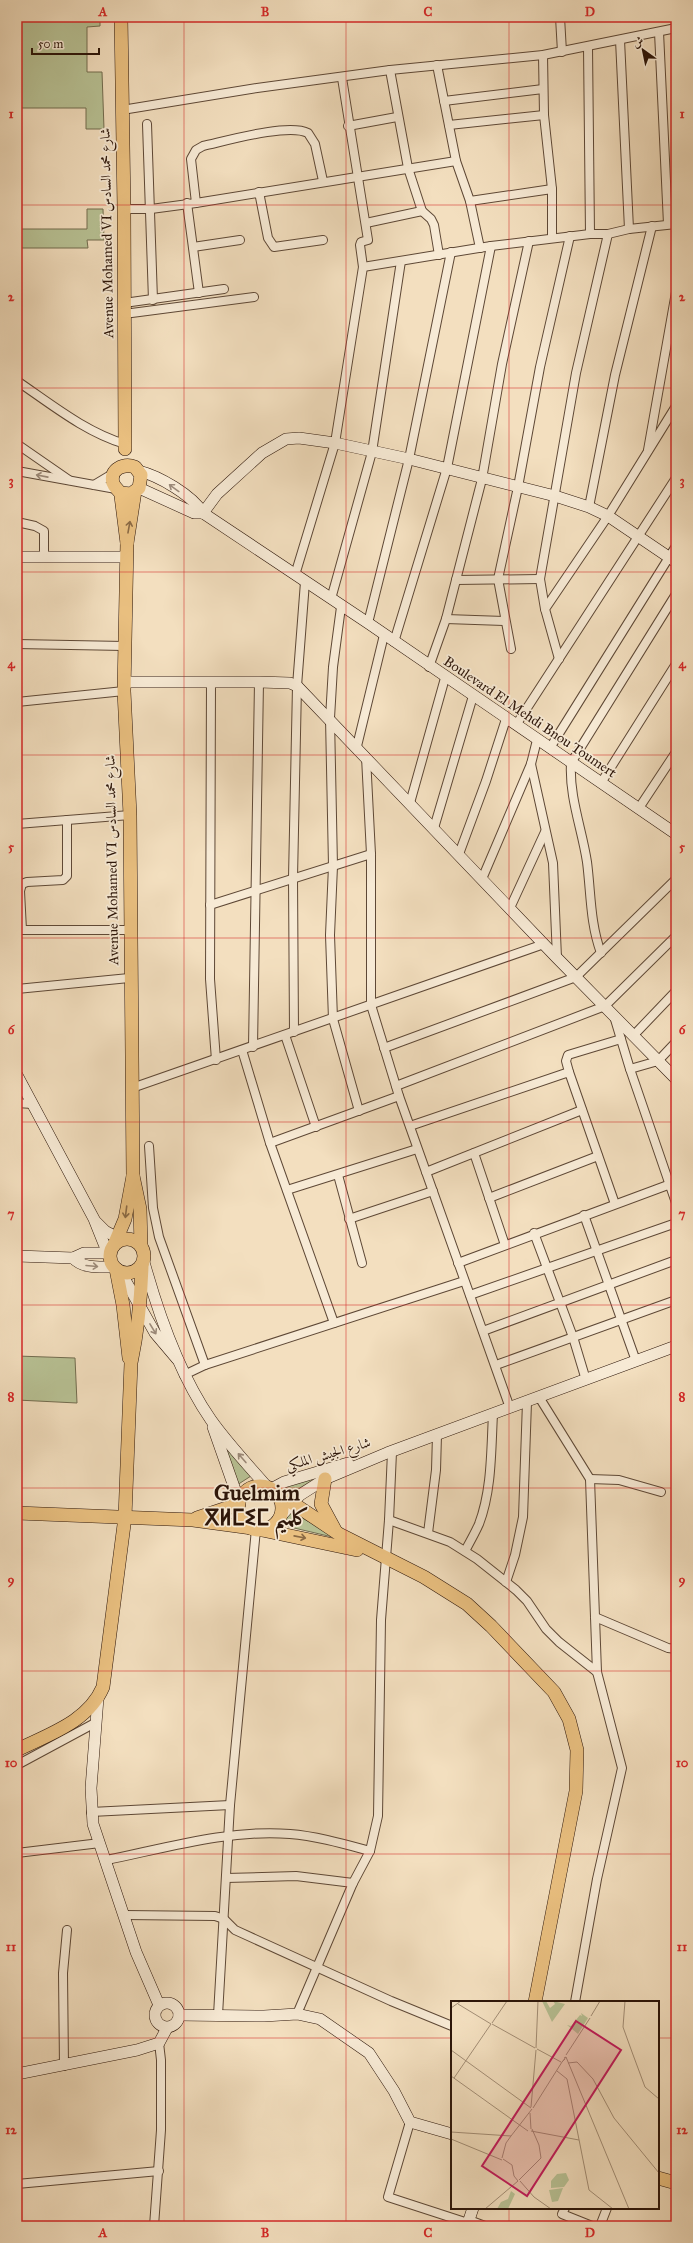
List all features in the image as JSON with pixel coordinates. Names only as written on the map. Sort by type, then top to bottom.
[{"type":"main road","name":"Avenue Mohamed VI شارع محمد السادس","points":[[115,1245],[125,1219],[133,1176],[130,978],[130,815],[124,686],[126,543],[119,491],[113,484],[125,446],[124,209],[121,17]]},
{"type":"main road","name":"Avenue Mohamed VI شارع محمد السادس","points":[[125,446],[142,479],[137,490],[126,543]]},
{"type":"main road","points":[[117,470],[130,465],[137,469]]},
{"type":"main road","points":[[119,491],[126,494],[137,490]]},
{"type":"main road","name":"Avenue Mohamed VI شارع محمد السادس","points":[[133,1176],[140,1209],[141,1245]]},
{"type":"main road","points":[[17,1750],[70,1723],[92,1706],[103,1688],[125,1517],[131,1363],[136,1342],[144,1253],[141,1245],[132,1239],[115,1245],[111,1260],[116,1269],[131,1363]]},
{"type":"main road","points":[[116,1269],[132,1273],[143,1263]]},
{"type":"main road","points":[[324,1480],[322,1504],[339,1534]]},
{"type":"main road","points":[[272,1490],[281,1501],[280,1517],[273,1526],[256,1529],[241,1519],[239,1503],[244,1493],[254,1487],[272,1490],[339,1534],[383,1558],[424,1577],[467,1604],[491,1626],[554,1692],[569,1719],[574,1734],[577,1756],[576,1791],[535,2001]]},
{"type":"main road","points":[[194,1520],[239,1503]]},
{"type":"main road","points":[[17,1513],[194,1520],[256,1529],[333,1544],[383,1558]]},
{"type":"main road","points":[[659,2178],[676,2183]]},
{"type":"street","points":[[560,17],[562,52]]},
{"type":"street","points":[[122,110],[257,88],[342,78],[390,70],[543,56],[676,28]]},
{"type":"street","points":[[363,267],[401,262],[490,246],[570,236],[608,234],[629,229],[672,224],[660,32]]},
{"type":"street","points":[[620,40],[629,229]]},
{"type":"street","points":[[588,47],[590,234]]},
{"type":"street","points":[[543,56],[542,89],[552,189],[552,238]]},
{"type":"street","points":[[438,65],[456,161],[470,202],[480,248]]},
{"type":"street","points":[[390,70],[397,117],[408,168],[422,211],[431,219],[434,225],[440,255]]},
{"type":"street","points":[[295,574],[335,443],[363,267],[360,245],[368,240],[359,175],[348,126],[342,78]]},
{"type":"street","points":[[444,101],[542,89]]},
{"type":"street","points":[[449,125],[544,115]]},
{"type":"street","points":[[348,126],[397,117]]},
{"type":"street","points":[[147,124],[153,300]]},
{"type":"street","points":[[196,203],[191,159],[196,150],[203,146],[252,135],[296,129],[308,133],[315,144],[323,181]]},
{"type":"street","points":[[124,209],[151,209],[196,203],[359,175],[456,161]]},
{"type":"street","points":[[470,202],[552,189]]},
{"type":"street","points":[[259,192],[268,238],[274,247],[323,240]]},
{"type":"street","points":[[187,203],[199,293]]},
{"type":"street","points":[[366,223],[422,211]]},
{"type":"street","points":[[589,507],[615,375],[652,226]]},
{"type":"street","points":[[559,659],[545,609],[540,579],[576,373],[608,234]]},
{"type":"street","points":[[511,649],[504,621],[498,579],[518,488],[540,367],[570,236]]},
{"type":"street","points":[[194,247],[240,240]]},
{"type":"street","points":[[429,667],[446,619],[482,479],[502,364],[529,241]]},
{"type":"street","points":[[394,642],[446,468],[490,246]]},
{"type":"street","points":[[368,624],[409,459],[451,252]]},
{"type":"street","points":[[331,599],[372,452],[401,262]]},
{"type":"street","points":[[124,308],[153,300],[224,289]]},
{"type":"street","points":[[648,455],[676,292]]},
{"type":"street","points":[[124,308],[254,297]]},
{"type":"street","points":[[17,381],[89,429],[125,446]]},
{"type":"street","points":[[545,609],[648,455],[676,406]]},
{"type":"street","points":[[203,514],[226,485],[262,453],[279,442],[298,438],[335,443],[409,459],[482,479],[555,496],[589,507],[608,516],[672,559]]},
{"type":"street","points":[[17,444],[71,482]]},
{"type":"street","points":[[137,469],[166,483],[195,503],[203,514]]},
{"type":"street","points":[[94,485],[117,470]]},
{"type":"street","points":[[17,471],[119,491]]},
{"type":"street","points":[[516,725],[676,478]]},
{"type":"street","points":[[137,490],[194,513],[203,514]]},
{"type":"street","name":"Boulevard El Mehdi Bnou Toumert","points":[[203,514],[295,574],[341,607],[384,634],[445,678],[676,834]]},
{"type":"street","points":[[17,522],[35,526],[44,531],[44,556]]},
{"type":"street","points":[[550,748],[672,559],[676,546]]},
{"type":"street","points":[[17,557],[126,557]]},
{"type":"street","points":[[456,580],[540,579]]},
{"type":"street","points":[[294,1032],[293,878],[297,686],[305,582]]},
{"type":"street","points":[[601,953],[593,929],[587,862],[571,789],[571,763],[676,594]]},
{"type":"street","points":[[341,607],[333,667],[330,718],[333,866],[330,935],[333,1019],[359,1111]]},
{"type":"street","points":[[446,619],[504,621]]},
{"type":"street","points":[[356,746],[384,634]]},
{"type":"street","points":[[17,644],[124,646]]},
{"type":"street","points":[[601,783],[676,664]]},
{"type":"street","points":[[410,803],[445,678]]},
{"type":"street","points":[[211,682],[210,979],[216,1060]]},
{"type":"street","points":[[17,702],[124,686],[211,682],[290,683],[297,686],[330,718],[557,958],[676,1079]]},
{"type":"street","points":[[252,1047],[259,682]]},
{"type":"street","points":[[434,828],[473,696]]},
{"type":"street","points":[[458,854],[486,781],[506,718]]},
{"type":"street","points":[[482,879],[531,764],[537,740]]},
{"type":"street","points":[[639,808],[676,752]]},
{"type":"street","points":[[366,757],[370,854],[371,1005],[417,1149],[496,1365],[510,1408]]},
{"type":"street","points":[[531,764],[554,872],[557,958]]},
{"type":"street","points":[[17,824],[130,815]]},
{"type":"street","points":[[67,820],[67,876],[63,880],[27,882],[22,884],[20,891],[19,930],[131,930]]},
{"type":"street","points":[[510,908],[545,832]]},
{"type":"street","points":[[210,905],[370,854]]},
{"type":"street","points":[[384,1048],[576,977],[676,878]]},
{"type":"street","points":[[396,1086],[609,1010],[676,936]]},
{"type":"street","points":[[132,1088],[216,1060],[544,944]]},
{"type":"street","points":[[17,989],[130,978]]},
{"type":"street","points":[[633,1036],[676,991]]},
{"type":"street","points":[[609,1010],[673,1183],[676,1203]]},
{"type":"street","points":[[286,1035],[316,1126]]},
{"type":"street","points":[[615,1204],[566,1061],[568,1056],[621,1039]]},
{"type":"street","points":[[630,1069],[658,1060],[676,1042]]},
{"type":"street","points":[[242,1050],[270,1143],[334,1323]]},
{"type":"street","points":[[410,1126],[569,1072]]},
{"type":"street","points":[[17,1075],[94,1219],[101,1237],[115,1245]]},
{"type":"street","points":[[270,1143],[399,1096]]},
{"type":"street","points":[[17,1104],[32,1104]]},
{"type":"street","points":[[426,1172],[582,1110]]},
{"type":"street","points":[[149,1146],[153,1208],[159,1237],[205,1366]]},
{"type":"street","points":[[287,1190],[417,1149]]},
{"type":"street","points":[[474,1153],[505,1245]]},
{"type":"street","points":[[489,1198],[598,1156]]},
{"type":"street","points":[[338,1175],[349,1220],[362,1263]]},
{"type":"street","points":[[458,1263],[534,1233],[673,1183]]},
{"type":"street","points":[[349,1220],[433,1192]]},
{"type":"street","points":[[584,1215],[598,1250],[636,1361]]},
{"type":"street","points":[[94,1219],[115,1245]]},
{"type":"street","points":[[470,1295],[676,1223]]},
{"type":"street","points":[[534,1233],[573,1337],[586,1380]]},
{"type":"street","points":[[88,1253],[98,1245],[101,1237]]},
{"type":"street","points":[[17,1256],[74,1258],[115,1245]]},
{"type":"street","points":[[74,1258],[79,1263],[86,1266],[116,1269],[167,1350],[176,1359]]},
{"type":"street","points":[[483,1331],[676,1260]]},
{"type":"street","points":[[143,1263],[176,1359],[184,1375],[211,1420],[272,1490]]},
{"type":"street","points":[[184,1375],[205,1366],[464,1280]]},
{"type":"street","points":[[496,1365],[676,1300]]},
{"type":"street","points":[[296,2014],[353,1883],[370,1851],[378,1816],[383,1558],[389,1520],[390,1452],[676,1346]]},
{"type":"street","points":[[539,1397],[590,1479],[597,1672],[622,1768],[597,1879],[574,2001]]},
{"type":"street","points":[[506,1582],[515,1555],[524,1517],[527,1402]]},
{"type":"street","points":[[465,1551],[479,1524],[483,1511],[490,1469],[493,1414]]},
{"type":"street","points":[[211,1420],[239,1503]]},
{"type":"street","points":[[428,1533],[436,1470],[436,1435]]},
{"type":"street","name":"شارع الجيش الملكي","points":[[272,1490],[284,1482],[390,1452]]},
{"type":"street","name":"شارع الجيش الملكي","points":[[280,1517],[292,1502],[308,1488],[390,1452]]},
{"type":"street","points":[[590,1479],[619,1480],[661,1492]]},
{"type":"street","points":[[389,1520],[428,1533],[450,1542],[465,1551],[506,1582],[527,1601],[546,1629],[597,1672]]},
{"type":"street","points":[[218,2015],[230,1805],[256,1529]]},
{"type":"street","points":[[595,1617],[668,1648],[676,1649]]},
{"type":"street","points":[[98,1698],[95,1723],[91,1812],[136,1952],[159,2005]]},
{"type":"street","points":[[17,1765],[95,1723]]},
{"type":"street","points":[[91,1812],[230,1805]]},
{"type":"street","points":[[107,1860],[228,1836],[291,1834],[370,1851]]},
{"type":"street","points":[[17,1853],[100,1843]]},
{"type":"street","points":[[226,1878],[296,1876],[353,1883]]},
{"type":"street","points":[[125,1915],[215,1916],[224,1919],[235,1930],[317,1968],[451,2026]]},
{"type":"street","points":[[64,2066],[63,1973],[67,1930]]},
{"type":"street","points":[[154,2226],[159,2171],[161,2060],[159,2043],[167,2028],[177,2022],[179,2015],[178,2010],[172,2004],[168,2003],[159,2005],[155,2012],[155,2019],[160,2026],[167,2028]]},
{"type":"street","points":[[179,2015],[264,2016],[296,2014],[320,2019],[369,2053],[394,2091],[410,2122],[388,2197],[468,2223],[485,2226]]},
{"type":"street","points":[[17,2074],[64,2066],[137,2050],[159,2043]]},
{"type":"street","points":[[410,2122],[451,2134]]},
{"type":"street","points":[[17,2184],[159,2171]]},
{"type":"street","points":[[468,2223],[473,2209]]},
{"type":"street","points":[[564,2209],[562,2214],[592,2226]]},
{"type":"street","points":[[600,2226],[607,2209]]},
{"type":"green space","points":[[17,17],[100,17],[100,26],[87,27],[87,72],[102,72],[104,129],[86,129],[86,108],[17,108]]},
{"type":"green space","points":[[87,209],[103,209],[104,240],[87,240],[88,248],[17,248],[17,229],[87,229]]},
{"type":"green space","points":[[17,1356],[75,1358],[77,1403],[17,1400]]},
{"type":"green space","points":[[223,1443],[251,1476],[237,1485]]},
{"type":"green space","points":[[321,1475],[290,1494],[280,1486]]},
{"type":"green space","points":[[290,1508],[304,1519],[341,1539],[277,1524]]},
{"type":"district","name":"Guelmim ⴳⵍⵎⵉⵎ كلميم","points":[[257,1504]]}]
